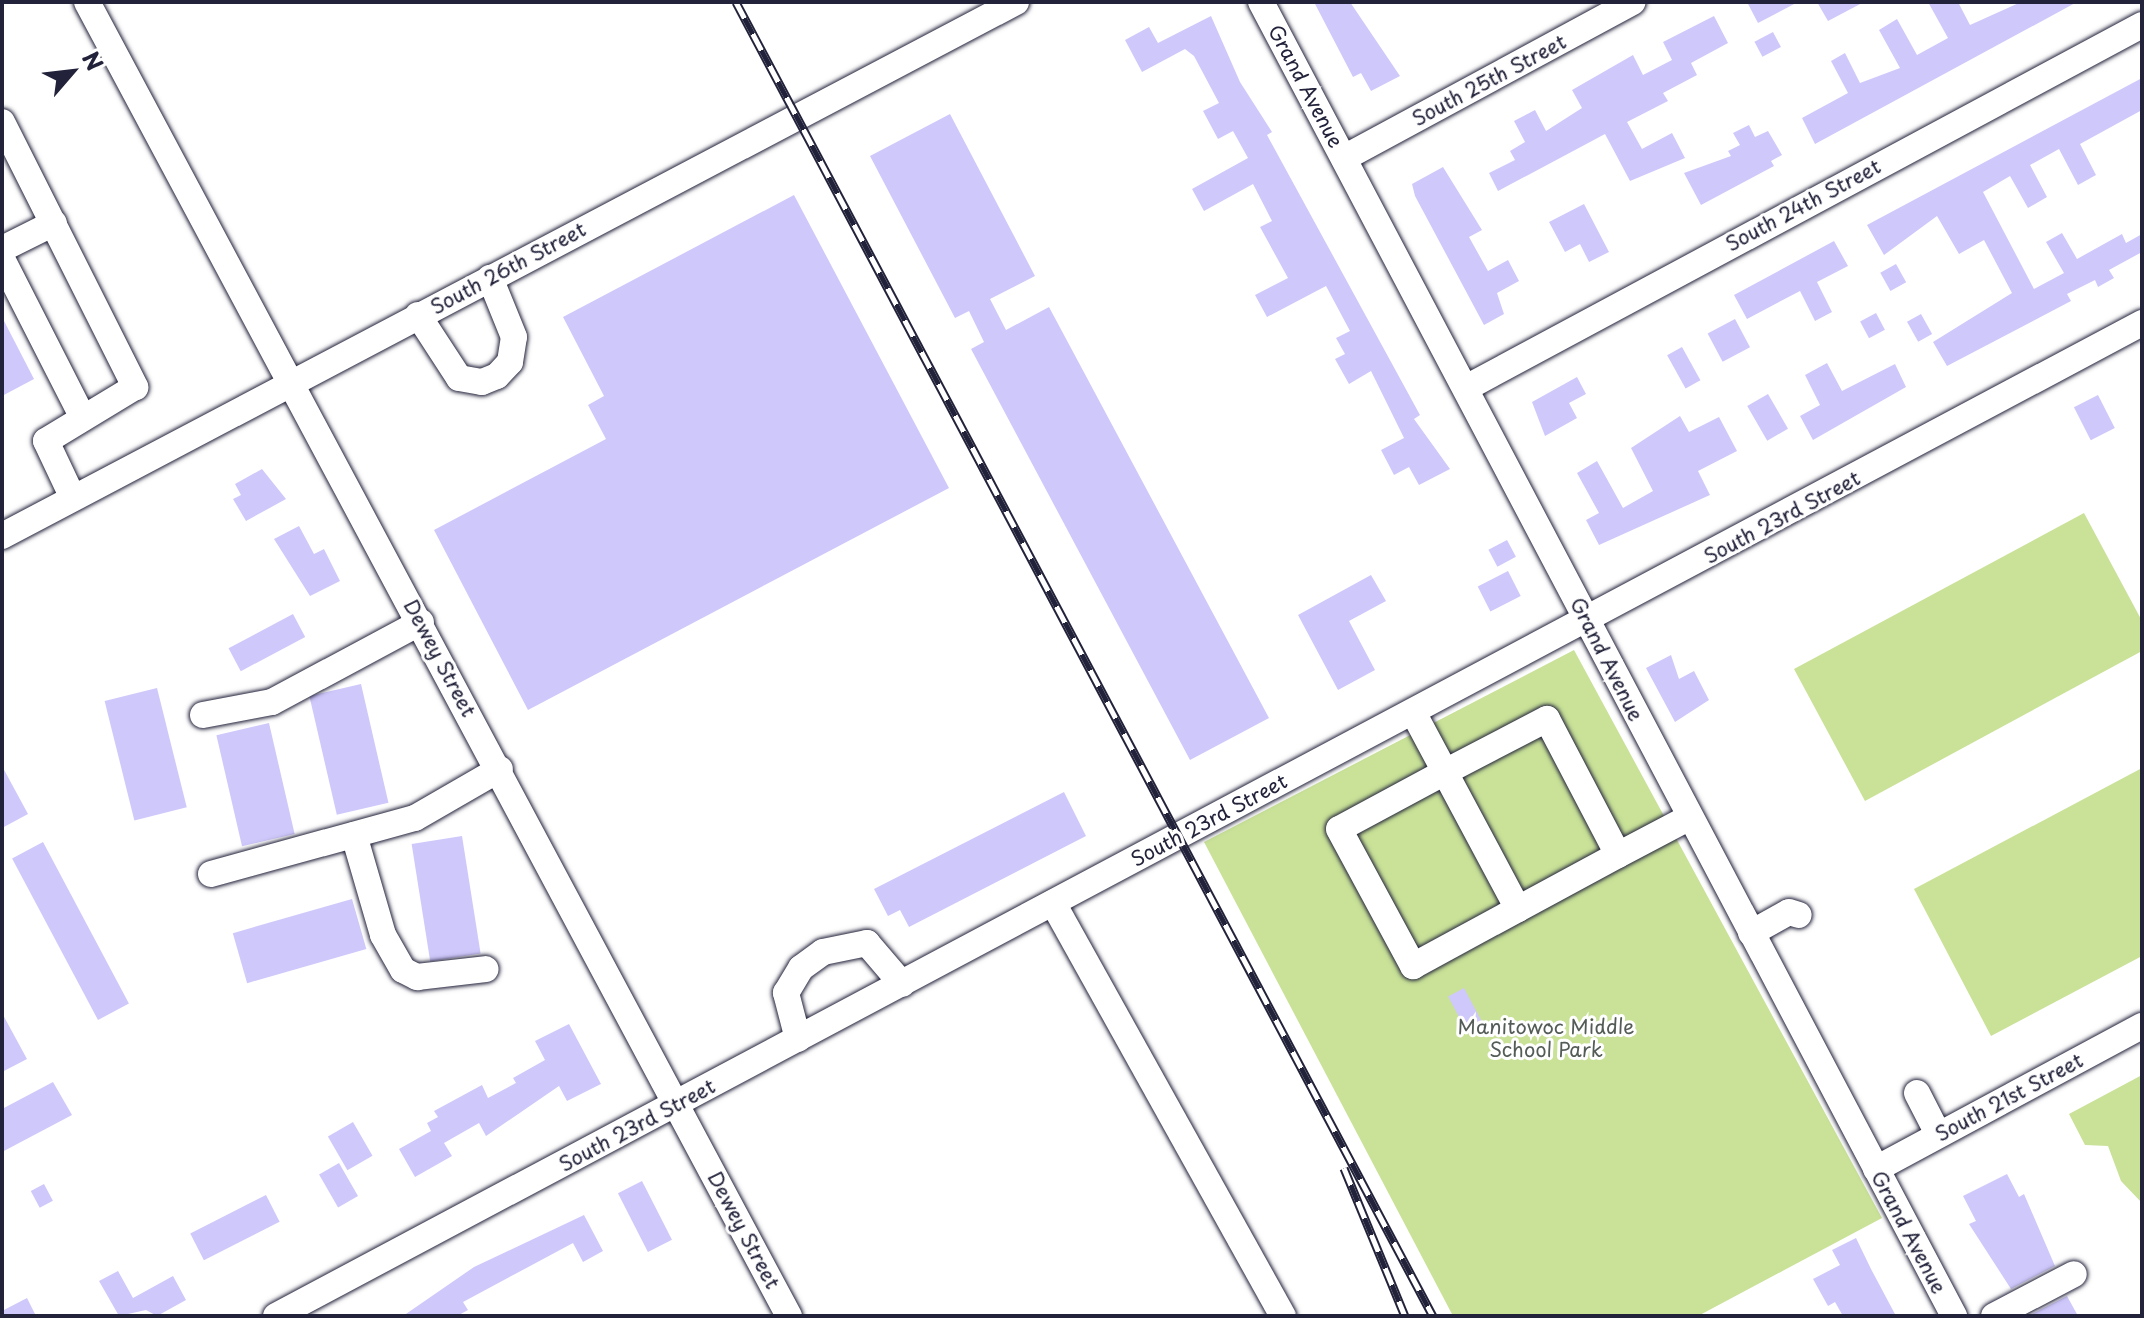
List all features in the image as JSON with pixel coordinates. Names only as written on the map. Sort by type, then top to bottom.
[{"type":"street","name":"Dewey Street","points":[[87,2],[500,769],[789,1316]]},
{"type":"street","name":"South 26th Street","points":[[2,536],[1016,2]]},
{"type":"street","name":"Grand Avenue","points":[[1261,2],[1954,1316]]},
{"type":"street","name":"South 25th Street","points":[[1344,158],[1633,2]]},
{"type":"street","name":"South 24th Street","points":[[1466,388],[2142,25]]},
{"type":"street","points":[[2,122],[135,387],[46,441],[73,498]]},
{"type":"street","points":[[2,249],[54,223]]},
{"type":"street","points":[[2,259],[83,418]]},
{"type":"street","points":[[418,315],[459,378],[482,382],[497,376],[510,362],[514,337],[490,278]]},
{"type":"street","name":"South 23rd Street","points":[[276,1316],[2142,323]]},
{"type":"street","points":[[203,715],[272,702],[421,622]]},
{"type":"street","points":[[1413,712],[1518,909]]},
{"type":"street","points":[[1618,855],[1547,719],[1339,829],[1413,966],[1690,817]]},
{"type":"street","points":[[211,874],[415,818],[500,769]]},
{"type":"street","points":[[354,835],[383,935],[403,970],[417,977],[486,969]]},
{"type":"street","points":[[1053,903],[1283,1316]]},
{"type":"street","points":[[1751,933],[1789,912],[1799,915]]},
{"type":"street","points":[[798,1039],[786,993],[801,968],[823,952],[867,943],[902,984]]},
{"type":"street","name":"South 21st Street","points":[[1876,1169],[2142,1026]]},
{"type":"street","points":[[1917,1093],[1938,1134]]},
{"type":"street","points":[[1994,1316],[2074,1274]]},
{"type":"green space","points":[[2084,513],[2142,621],[2142,651],[1865,801],[1794,669]]},
{"type":"green space","name":"Manitowoc Middle School Park","points":[[1574,650],[1882,1218],[1698,1316],[1453,1316],[1204,842]]},
{"type":"green space","points":[[2142,768],[2142,956],[1991,1036],[1914,889]]},
{"type":"green space","points":[[2142,1075],[2142,1203],[2121,1181],[2108,1146],[2085,1145],[2069,1114]]},
{"type":"building","points":[[1314,2],[1350,2],[1400,76],[1371,91],[1361,73],[1353,77]]},
{"type":"building","points":[[1747,2],[1798,2],[1758,23]]},
{"type":"building","points":[[1817,2],[1864,2],[1828,21]]},
{"type":"building","points":[[1928,2],[1958,2],[1970,25],[2021,2],[2077,2],[1815,144],[1802,118],[1848,93],[1831,61],[1845,53],[1860,83],[1900,68],[1879,30],[1897,19],[1917,55],[1948,38]]},
{"type":"building","points":[[1211,16],[1240,82],[1272,132],[1267,135],[1420,415],[1414,419],[1450,469],[1419,485],[1409,467],[1394,475],[1381,450],[1404,438],[1371,371],[1349,384],[1335,359],[1345,354],[1336,338],[1350,331],[1326,286],[1267,317],[1255,295],[1288,278],[1260,227],[1272,221],[1253,184],[1204,211],[1192,189],[1248,158],[1233,131],[1218,139],[1203,111],[1219,103],[1194,56],[1185,49],[1142,72],[1125,40],[1149,27],[1158,43]]},
{"type":"building","points":[[1714,16],[1728,43],[1691,63],[1697,75],[1663,93],[1668,101],[1627,122],[1642,149],[1672,133],[1685,158],[1630,181],[1605,134],[1498,191],[1489,173],[1515,160],[1510,151],[1525,142],[1514,121],[1535,110],[1546,131],[1582,108],[1572,90],[1633,55],[1643,75],[1672,60],[1663,42]]},
{"type":"building","points":[[1773,32],[1781,47],[1762,57],[1754,42]]},
{"type":"building","points":[[2142,78],[2142,110],[2080,144],[2096,175],[2078,185],[2059,149],[2030,165],[2047,197],[2028,208],[2010,176],[1983,192],[2034,289],[2064,273],[2046,242],[2062,233],[2077,259],[2122,234],[2126,243],[2142,234],[2142,252],[2109,270],[2114,278],[2098,287],[2095,280],[2067,294],[2071,301],[1947,366],[1933,342],[2012,293],[1984,240],[1959,254],[1937,216],[1884,255],[1867,225]]},
{"type":"building","points":[[950,114],[1035,276],[990,299],[1006,330],[1049,307],[1269,718],[1190,760],[971,349],[984,342],[969,311],[955,318],[870,156]]},
{"type":"building","points":[[1749,125],[1755,137],[1768,131],[1782,155],[1771,161],[1774,166],[1701,205],[1684,173],[1731,156],[1728,151],[1740,145],[1733,133]]},
{"type":"building","points":[[1443,167],[1482,230],[1469,237],[1488,271],[1508,260],[1519,281],[1497,293],[1504,314],[1484,325],[1415,196],[1412,184]]},
{"type":"building","points":[[794,195],[949,488],[528,710],[434,530],[606,439],[588,405],[604,396],[563,317]]},
{"type":"building","points":[[1584,204],[1609,252],[1589,262],[1580,244],[1565,252],[1549,222]]},
{"type":"building","points":[[1834,241],[1848,266],[1817,282],[1832,312],[1815,321],[1800,291],[1747,319],[1734,295]]},
{"type":"building","points":[[1896,264],[1906,282],[1890,291],[1880,273]]},
{"type":"building","points":[[1876,313],[1885,330],[1869,338],[1860,321]]},
{"type":"building","points":[[1921,314],[1932,334],[1918,342],[1907,322]]},
{"type":"building","points":[[2,317],[34,379],[2,396]]},
{"type":"building","points":[[1735,319],[1750,347],[1723,362],[1708,334]]},
{"type":"building","points":[[1682,347],[1700,380],[1686,388],[1667,355]]},
{"type":"building","points":[[1827,363],[1842,391],[1895,364],[1906,387],[1813,440],[1800,416],[1820,405],[1805,375]]},
{"type":"building","points":[[1577,377],[1586,394],[1569,403],[1577,418],[1545,436],[1532,402]]},
{"type":"building","points":[[1768,394],[1788,429],[1767,441],[1747,406]]},
{"type":"building","points":[[2098,395],[2115,428],[2091,440],[2074,407]]},
{"type":"building","points":[[1680,416],[1689,432],[1719,417],[1737,451],[1698,471],[1710,495],[1599,545],[1586,520],[1599,513],[1577,473],[1597,461],[1623,508],[1653,491],[1631,448]]},
{"type":"building","points":[[262,469],[286,499],[246,521],[233,499],[241,495],[235,484]]},
{"type":"building","points":[[299,526],[314,554],[324,549],[340,581],[310,596],[274,539]]},
{"type":"building","points":[[1507,540],[1516,557],[1497,567],[1488,550]]},
{"type":"building","points":[[1508,571],[1521,596],[1490,611],[1478,586]]},
{"type":"building","points":[[1371,575],[1386,601],[1349,621],[1375,670],[1338,690],[1298,615]]},
{"type":"building","points":[[293,614],[305,637],[241,671],[229,648]]},
{"type":"building","points":[[1671,655],[1679,679],[1694,671],[1709,700],[1675,722],[1646,668]]},
{"type":"building","points":[[361,684],[388,803],[337,815],[309,696]]},
{"type":"building","points":[[157,688],[187,807],[134,820],[105,701]]},
{"type":"building","points":[[269,723],[295,834],[242,846],[216,735]]},
{"type":"building","points":[[2,766],[28,814],[2,828]]},
{"type":"building","points":[[1064,792],[1086,836],[909,927],[900,910],[888,916],[874,889]]},
{"type":"building","points":[[462,836],[481,954],[430,962],[412,844]]},
{"type":"building","points":[[43,842],[129,1004],[98,1020],[12,858]]},
{"type":"building","points":[[352,899],[366,949],[247,983],[233,933]]},
{"type":"building","points":[[1464,988],[1482,1022],[1466,1030],[1448,996]]},
{"type":"building","points":[[2,1013],[27,1059],[2,1072]]},
{"type":"building","points":[[569,1024],[601,1084],[567,1101],[559,1086],[486,1136],[479,1123],[444,1143],[452,1156],[415,1177],[399,1149],[431,1131],[427,1123],[438,1117],[434,1111],[482,1085],[488,1098],[516,1083],[513,1078],[545,1060],[535,1041]]},
{"type":"building","points":[[53,1082],[72,1115],[2,1152],[2,1109]]},
{"type":"building","points":[[353,1122],[372,1156],[347,1170],[328,1136]]},
{"type":"building","points":[[339,1163],[358,1196],[338,1207],[319,1174]]},
{"type":"building","points":[[2007,1174],[2019,1197],[2024,1194],[2055,1266],[2011,1289],[1969,1224],[1976,1221],[1963,1196]]},
{"type":"building","points":[[642,1181],[672,1240],[648,1252],[618,1193]]},
{"type":"building","points":[[44,1184],[53,1201],[40,1208],[31,1191]]},
{"type":"building","points":[[266,1195],[280,1222],[204,1260],[190,1234]]},
{"type":"building","points":[[584,1215],[603,1251],[583,1262],[573,1243],[463,1302],[468,1310],[457,1316],[403,1316],[474,1267]]},
{"type":"building","points":[[1856,1238],[1896,1316],[1843,1316],[1835,1302],[1828,1306],[1813,1279],[1840,1265],[1832,1250]]},
{"type":"building","points":[[118,1271],[133,1298],[173,1276],[186,1300],[157,1316],[146,1310],[119,1316],[99,1281]]},
{"type":"building","points":[[2067,1296],[2078,1316],[2028,1316]]},
{"type":"building","points":[[27,1298],[36,1316],[2,1316],[2,1311]]},
{"type":"railway","points":[[736,2],[1433,1316]]},
{"type":"railway","points":[[1344,1168],[1405,1316]]}]
